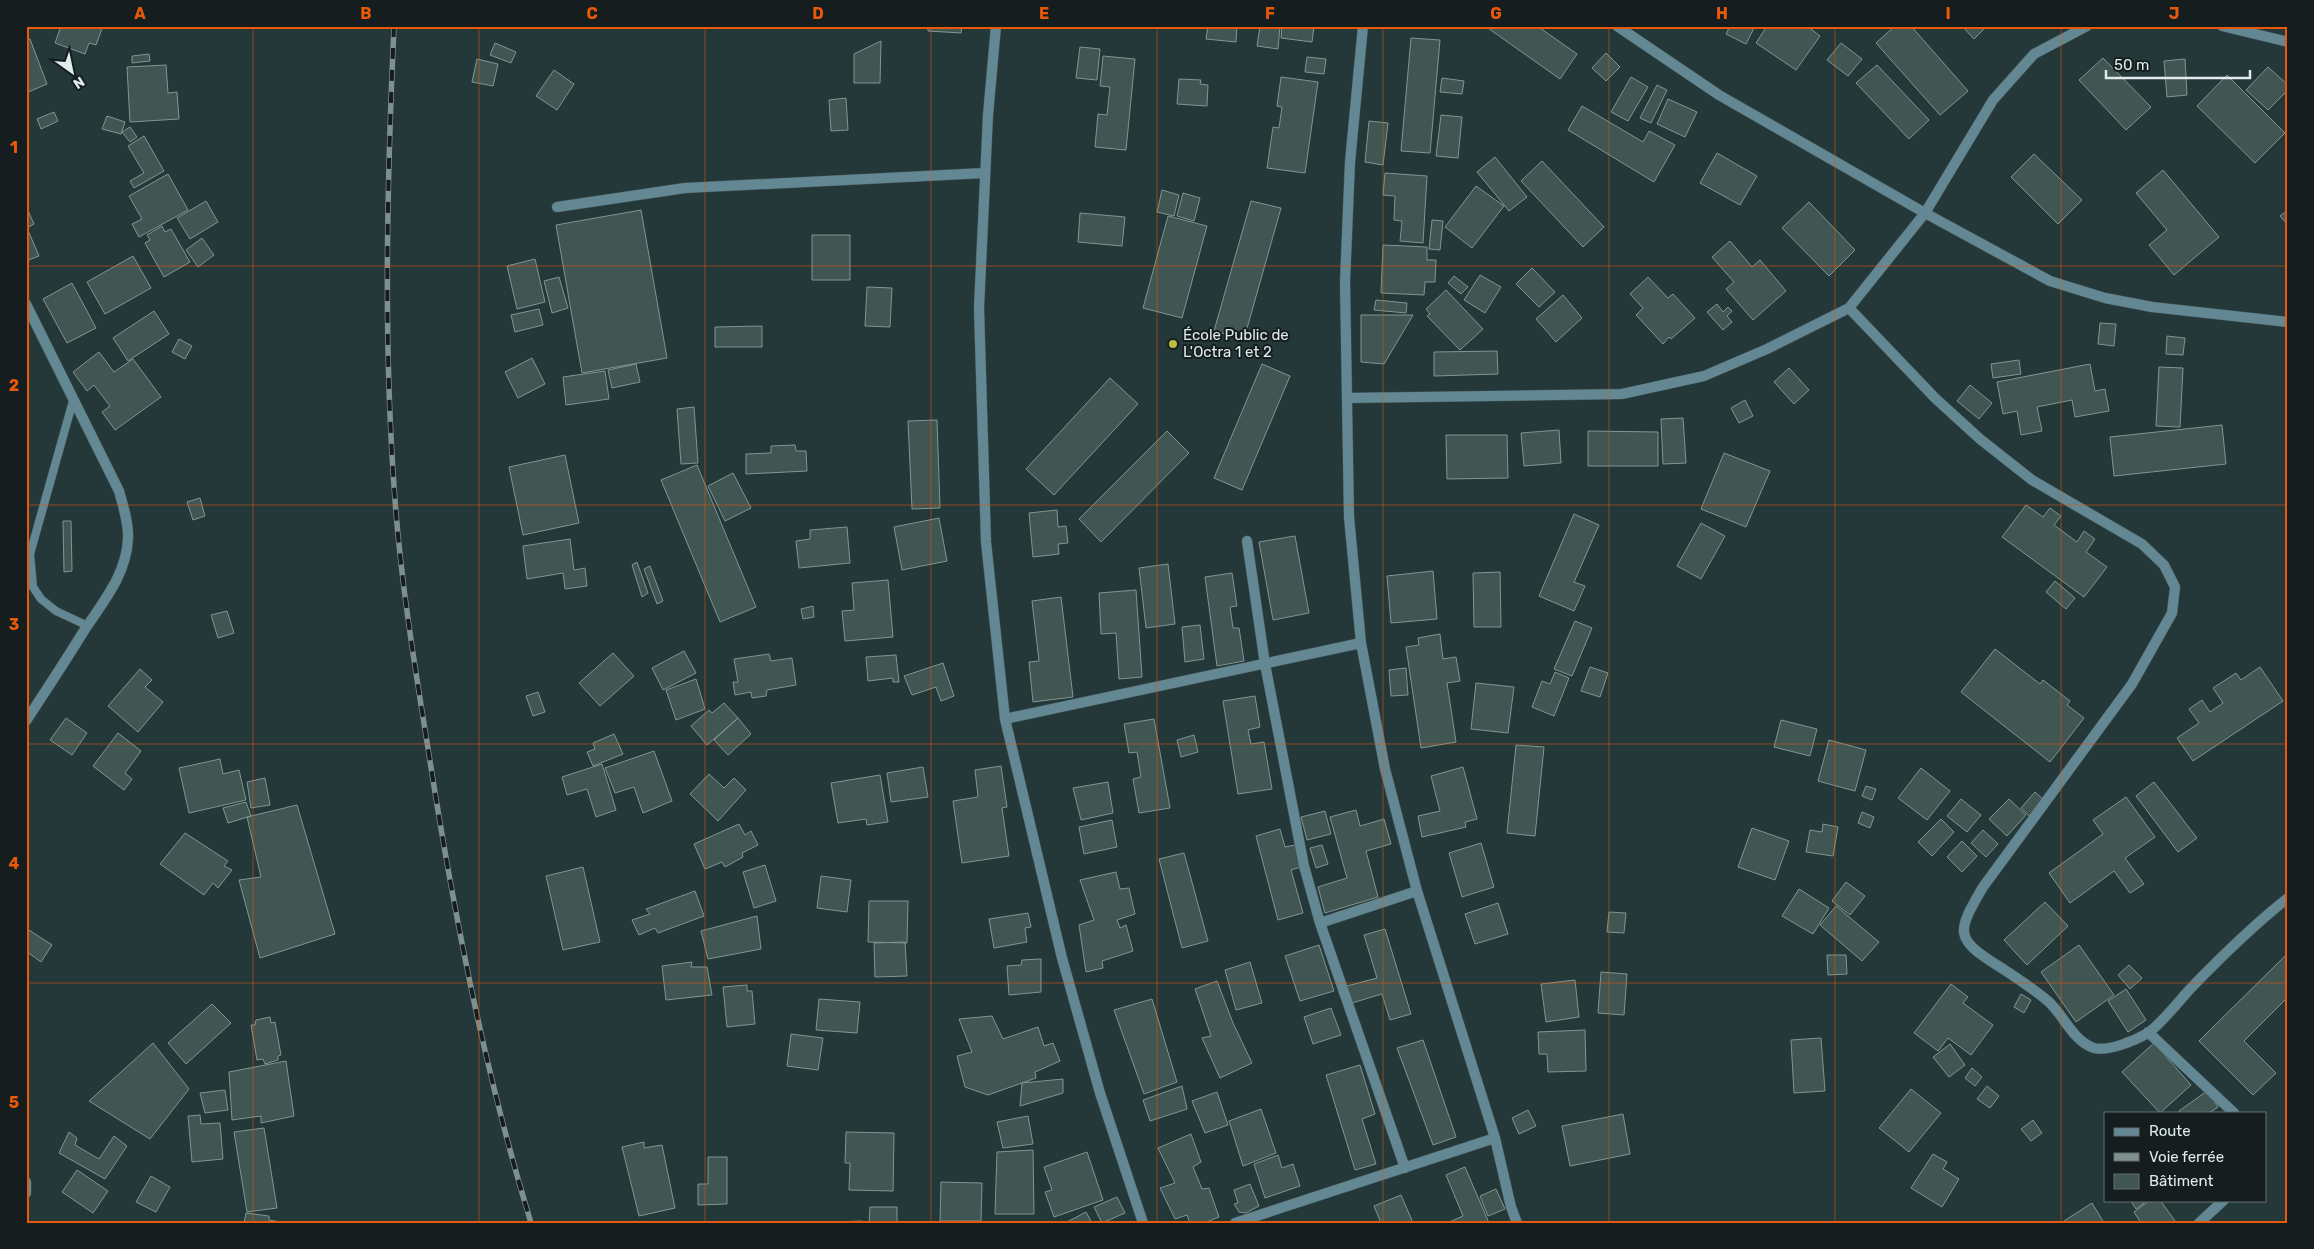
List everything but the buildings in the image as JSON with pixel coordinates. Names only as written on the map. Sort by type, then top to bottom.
[{"type":"street","points":[[996,26],[985,173],[979,308],[986,542],[1005,719],[1062,958],[1100,1093],[1143,1223]]},
{"type":"street","points":[[1363,26],[1349,172],[1345,282],[1349,517],[1361,643],[1385,769],[1417,890],[1495,1138],[1511,1207],[1517,1223]]},
{"type":"street","points":[[1617,26],[1719,95],[1925,213],[2050,281],[2105,298],[2152,307],[2288,322]]},
{"type":"street","points":[[1346,398],[1622,394],[1704,376],[1767,349],[1848,308],[1925,213],[1994,100],[2034,54],[2087,26]]},
{"type":"street","points":[[2222,26],[2288,42]]},
{"type":"street","points":[[557,207],[685,188],[985,173]]},
{"type":"street","points":[[26,304],[73,401],[106,461],[119,491],[126,515],[128,540],[123,567],[110,596],[88,626],[26,721]]},
{"type":"street","points":[[1848,308],[1935,398],[1980,439],[2032,480],[2142,544],[2164,565],[2175,587],[2172,613],[2132,684],[1984,887],[1966,916],[1963,931],[1966,942],[1975,952],[2023,982],[2051,1004],[2078,1037],[2094,1048],[2110,1049],[2148,1032],[2231,947],[2288,898]]},
{"type":"street","points":[[1247,541],[1265,664],[1304,866],[1320,923],[1405,1168]]},
{"type":"street","points":[[1005,719],[1361,643]]},
{"type":"street","points":[[1320,923],[1417,890]]},
{"type":"street","points":[[2148,1032],[2233,1112]]},
{"type":"street","points":[[1235,1223],[1495,1138]]},
{"type":"street","points":[[26,1182],[26,1193]]},
{"type":"street","points":[[2199,1223],[2222,1202]]},
{"type":"lane","points":[[73,401],[30,554],[33,587],[41,599],[56,611],[88,626]]},
{"type":"railway","points":[[394,26],[387,263],[391,441],[401,561],[417,682],[458,924],[498,1104],[531,1223]]},
{"type":"place","name":"École Public de L'Octra 1 et 2","points":[[1173,344]]}]
